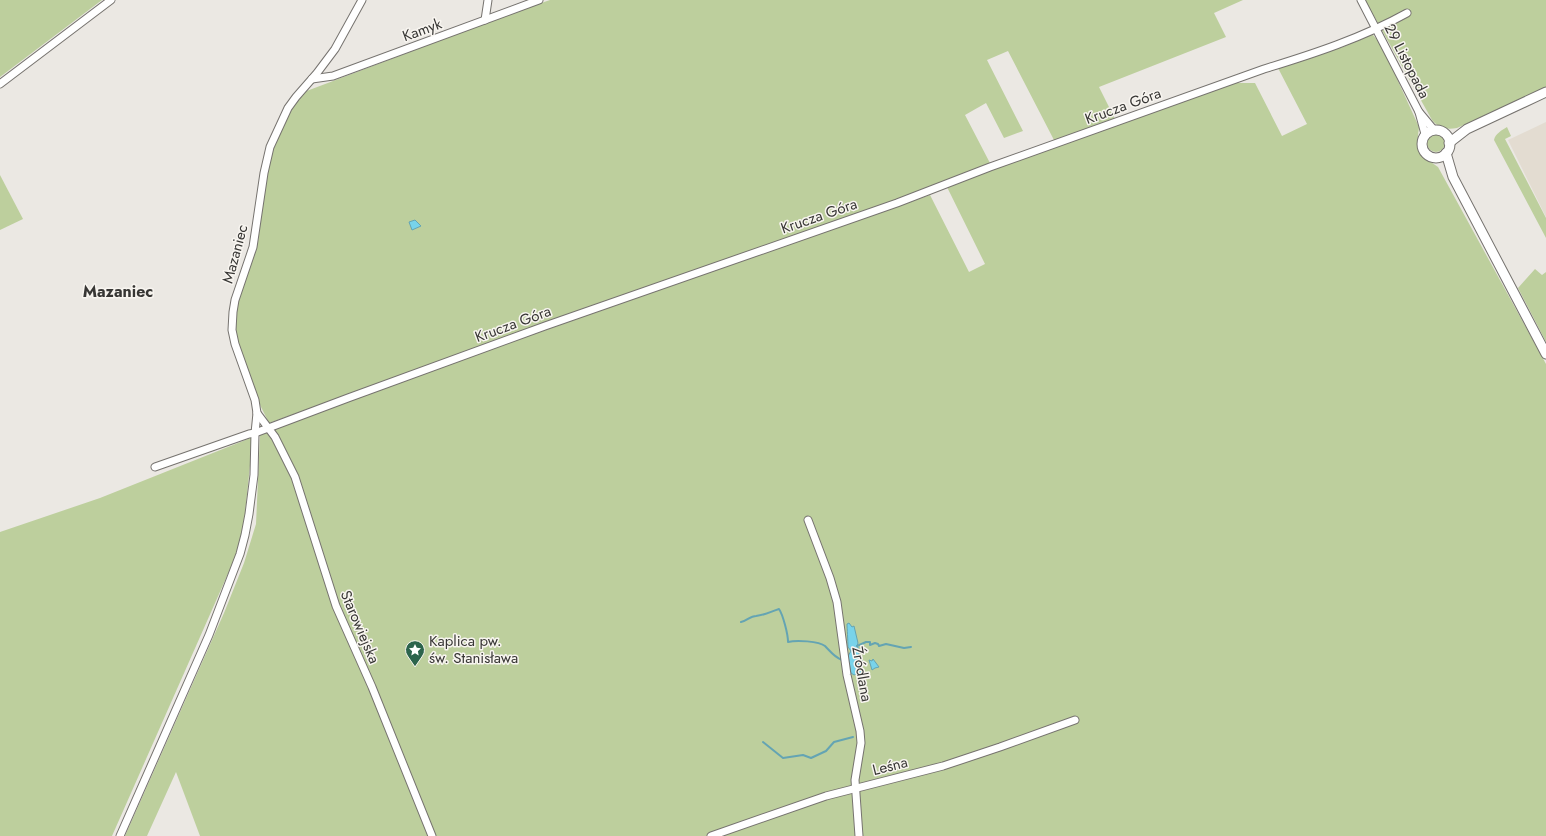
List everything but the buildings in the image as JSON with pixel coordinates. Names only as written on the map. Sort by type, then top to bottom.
[{"type":"main road","points":[[1445,134],[1467,129],[1546,92]]},
{"type":"main road","points":[[1467,129],[1450,143],[1446,153],[1453,177],[1546,354]]},
{"type":"main road","points":[[1450,143],[1445,134],[1440,131],[1430,132],[1422,142],[1423,150],[1429,156],[1437,158],[1453,177]]},
{"type":"main road","points":[[1437,158],[1446,153]]},
{"type":"street","points":[[0,84],[111,0]]},
{"type":"street","name":"Mazaniec","points":[[120,836],[209,635],[240,554],[249,514],[254,475],[257,413],[254,400],[234,344],[232,330],[233,312],[235,300],[253,247],[264,173],[270,147],[288,108],[335,49],[362,0]]},
{"type":"street","points":[[485,20],[488,0]]},
{"type":"street","name":"Kamyk","points":[[312,79],[333,76],[540,0]]},
{"type":"street","name":"29 Listopada","points":[[1361,0],[1430,132]]},
{"type":"street","name":"Krucza Góra","points":[[255,433],[521,335],[896,203],[990,167],[1264,69],[1309,56],[1376,29],[1407,13]]},
{"type":"street","name":"Starowiejska","points":[[257,413],[270,428],[286,456],[295,477],[336,606],[375,694],[432,836]]},
{"type":"street","points":[[155,467],[255,433]]},
{"type":"street","name":"Źródlana","points":[[808,520],[828,571],[837,602],[847,675],[860,731],[861,743],[855,788],[859,836]]},
{"type":"street","name":"Leśna","points":[[711,836],[826,796],[942,766],[1008,745],[1075,720]]},
{"type":"shaded area","points":[[1546,122],[1546,217],[1508,140]]},
{"type":"green space","points":[[0,0],[102,0],[0,77]]},
{"type":"green space","points":[[550,0],[1243,0],[1214,13],[1226,37],[1099,87],[1116,121],[1055,142],[1008,51],[987,60],[1023,131],[1004,138],[986,103],[965,115],[991,165],[865,213],[269,423],[259,403],[238,345],[235,329],[235,312],[258,242],[267,173],[273,146],[285,120],[304,92]]},
{"type":"green space","points":[[1365,0],[1546,0],[1546,88],[1457,128],[1449,129],[1440,127],[1432,120]]},
{"type":"green space","points":[[1373,35],[1382,46],[1419,127],[1417,144],[1422,156],[1438,167],[1546,364],[1546,836],[200,836],[176,772],[147,836],[125,836],[224,613],[244,563],[256,524],[260,435],[284,422],[930,195],[969,272],[985,264],[947,187],[990,169],[1234,83],[1255,83],[1282,136],[1307,124],[1278,68],[1343,47]]},
{"type":"green space","points":[[1507,127],[1511,136],[1505,139],[1546,218],[1546,238],[1494,140],[1497,134]]},
{"type":"green space","points":[[1432,134],[1440,134],[1445,139],[1443,150],[1440,152],[1432,152],[1427,147],[1427,139]]},
{"type":"green space","points":[[0,175],[23,219],[0,230]]},
{"type":"green space","points":[[1535,269],[1542,275],[1546,272],[1546,342],[1518,288]]},
{"type":"green space","points":[[253,437],[242,542],[112,836],[0,836],[0,532],[100,498]]},
{"type":"water","points":[[415,220],[421,226],[412,230],[409,222]]},
{"type":"water","points":[[849,623],[852,627],[854,626],[858,643],[857,646],[859,649],[859,659],[862,660],[862,662],[859,662],[859,665],[863,666],[860,668],[865,673],[863,677],[860,674],[859,676],[851,673],[848,656],[851,651],[848,647],[847,624]]},
{"type":"water","points":[[873,659],[879,667],[872,670],[869,660],[872,661]]},
{"type":"waterway","points":[[741,622],[779,609],[785,625],[788,642],[807,641],[822,644],[835,656],[842,660]]},
{"type":"waterway","points":[[857,646],[870,642],[870,645],[875,643],[879,646],[886,644],[904,648],[911,647]]},
{"type":"waterway","points":[[763,742],[783,758],[803,755],[811,758],[826,751],[834,742],[853,737]]},
{"type":"place","name":"Kaplica pw. św. Stanisława","points":[[415,667]]},
{"type":"district","name":"Mazaniec","points":[[118,291]]}]
